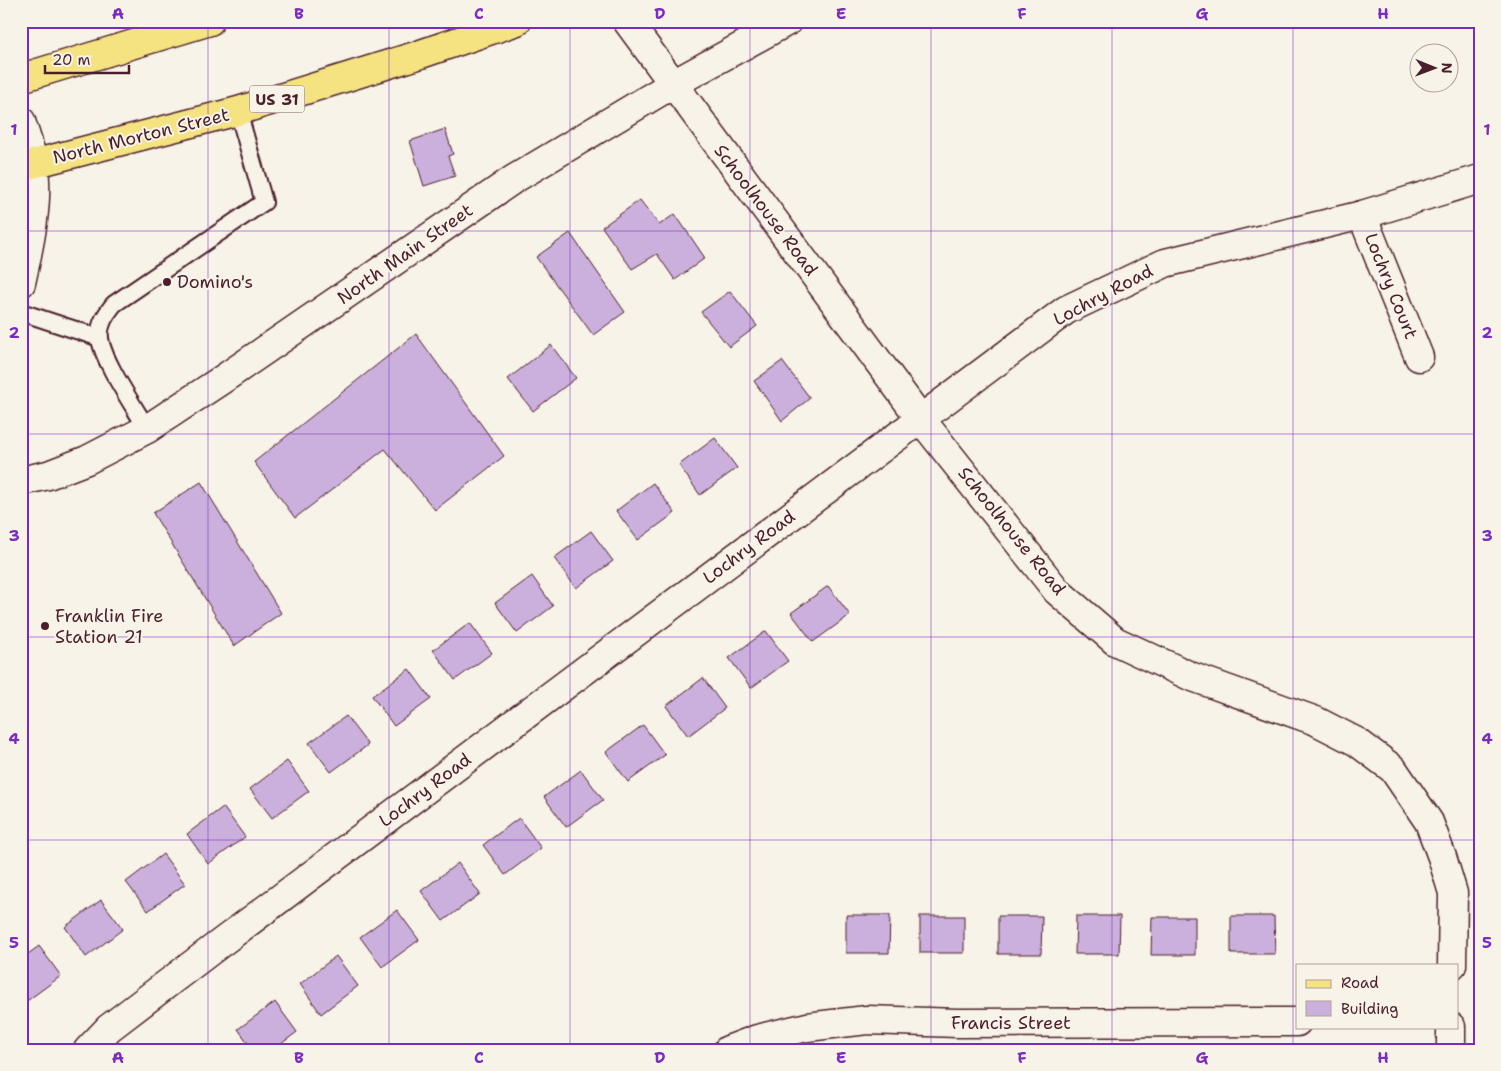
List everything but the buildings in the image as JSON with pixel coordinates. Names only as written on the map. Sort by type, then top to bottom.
[{"type":"main road","points":[[21,78],[210,21]]},
{"type":"main road","name":"North Morton Street","points":[[27,165],[238,111],[418,55],[517,21]]},
{"type":"street","name":"Schoolhouse Road","points":[[627,21],[920,418],[1057,591],[1116,641],[1190,676],[1316,721],[1357,742],[1393,769],[1429,822],[1442,857],[1452,894],[1452,964]]},
{"type":"street","name":"North Main Street","points":[[21,481],[48,475],[87,460],[146,429],[223,379],[514,179],[673,84],[788,21]]},
{"type":"street","points":[[21,121],[27,165],[35,202],[30,240],[21,283]]},
{"type":"street","name":"Lochry Road","points":[[88,1050],[109,1028],[218,945],[1066,310],[1165,262],[1362,215],[1480,179]]},
{"type":"street","name":"Lochry Court","points":[[1362,215],[1419,356]]},
{"type":"street","name":"Francis Street","points":[[728,1050],[757,1039],[807,1027],[867,1020],[958,1023],[1296,1022]]},
{"type":"street","points":[[1451,1028],[1451,1050]]},
{"type":"lane","points":[[146,429],[107,358],[100,338],[103,317],[114,304],[264,202],[238,111]]},
{"type":"lane","points":[[21,312],[100,338]]},
{"type":"place","name":"Domino's","points":[[167,282]]},
{"type":"place","name":"Franklin Fire Station 21","points":[[45,626]]}]
